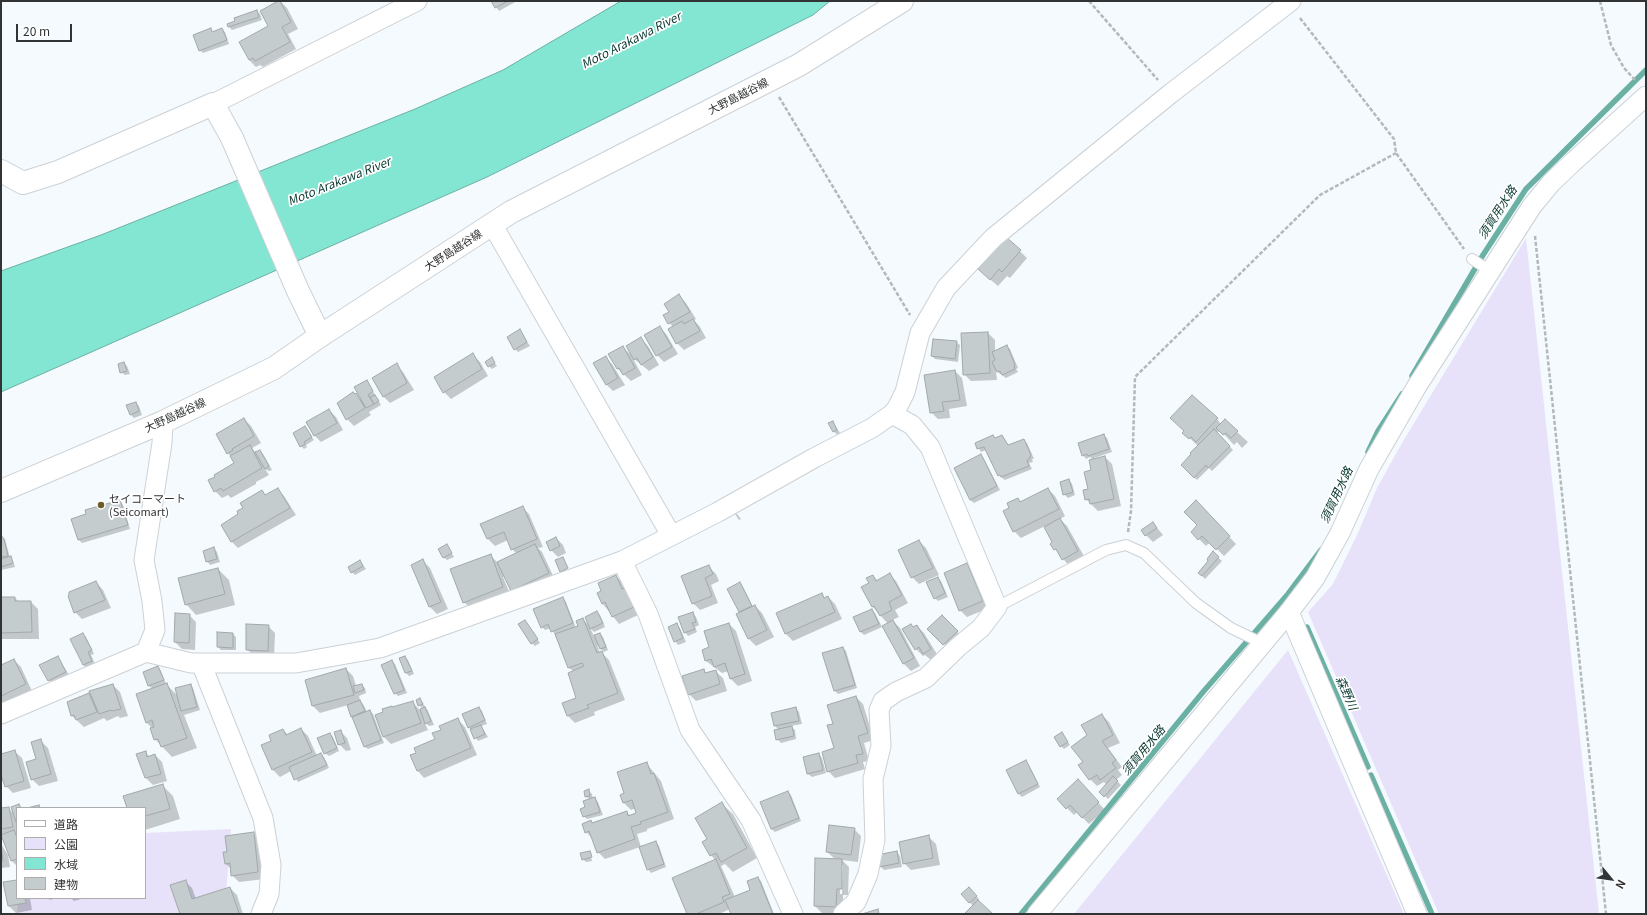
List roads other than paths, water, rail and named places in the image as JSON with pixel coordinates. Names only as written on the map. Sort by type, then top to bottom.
[{"type":"main road","name":"大野島越谷線","points":[[1,491],[163,422],[274,368],[320,336],[511,212],[799,65],[902,1]]},
{"type":"main road","points":[[1,171],[23,183],[58,172],[213,104],[232,138],[298,291],[320,336]]},
{"type":"street","points":[[213,104],[417,1]]},
{"type":"street","points":[[1,714],[146,652],[191,663],[296,664],[380,648],[622,561],[718,512],[814,458],[872,428],[892,414],[897,408],[905,392],[920,333],[946,288],[993,238],[1170,94],[1290,2]]},
{"type":"street","points":[[1037,914],[1289,612],[1315,578],[1340,533],[1369,469],[1417,386],[1532,206],[1551,183],[1646,96]]},
{"type":"street","points":[[492,224],[671,535]]},
{"type":"street","points":[[843,914],[856,902],[868,874],[875,840],[873,779],[881,746],[879,710],[883,701],[896,692],[926,678],[958,647],[981,628],[997,607],[930,447],[912,425],[892,414]]},
{"type":"street","points":[[146,652],[155,630],[152,601],[144,560],[162,444],[163,422]]},
{"type":"street","points":[[622,561],[648,614],[690,730],[751,820],[793,914]]},
{"type":"street","points":[[1289,612],[1417,914]]},
{"type":"street","points":[[201,663],[263,818],[271,865],[269,894],[261,914]]},
{"type":"lane","points":[[1472,259],[1490,271]]},
{"type":"lane","points":[[997,607],[1106,550],[1126,545],[1144,553],[1196,603],[1231,628],[1262,643]]},
{"type":"water","name":"Moto Arakawa River","points":[[621,1],[830,1],[813,15],[487,177],[1,392],[1,271],[101,235],[415,109],[503,70]]},
{"type":"waterway","name":"須賀用水路","points":[[1412,376],[1483,255],[1526,189],[1646,70]]},
{"type":"waterway","name":"須賀用水路","points":[[1368,452],[1378,431],[1402,394]]},
{"type":"waterway","name":"須賀用水路","points":[[1021,914],[1203,692],[1288,594],[1321,550]]},
{"type":"waterway","name":"森野川","points":[[1307,627],[1368,767]]},
{"type":"waterway","name":"森野川","points":[[1371,775],[1432,914]]},
{"type":"place","name":"セイコーマート (Seicomart)","points":[[101,505]]}]
